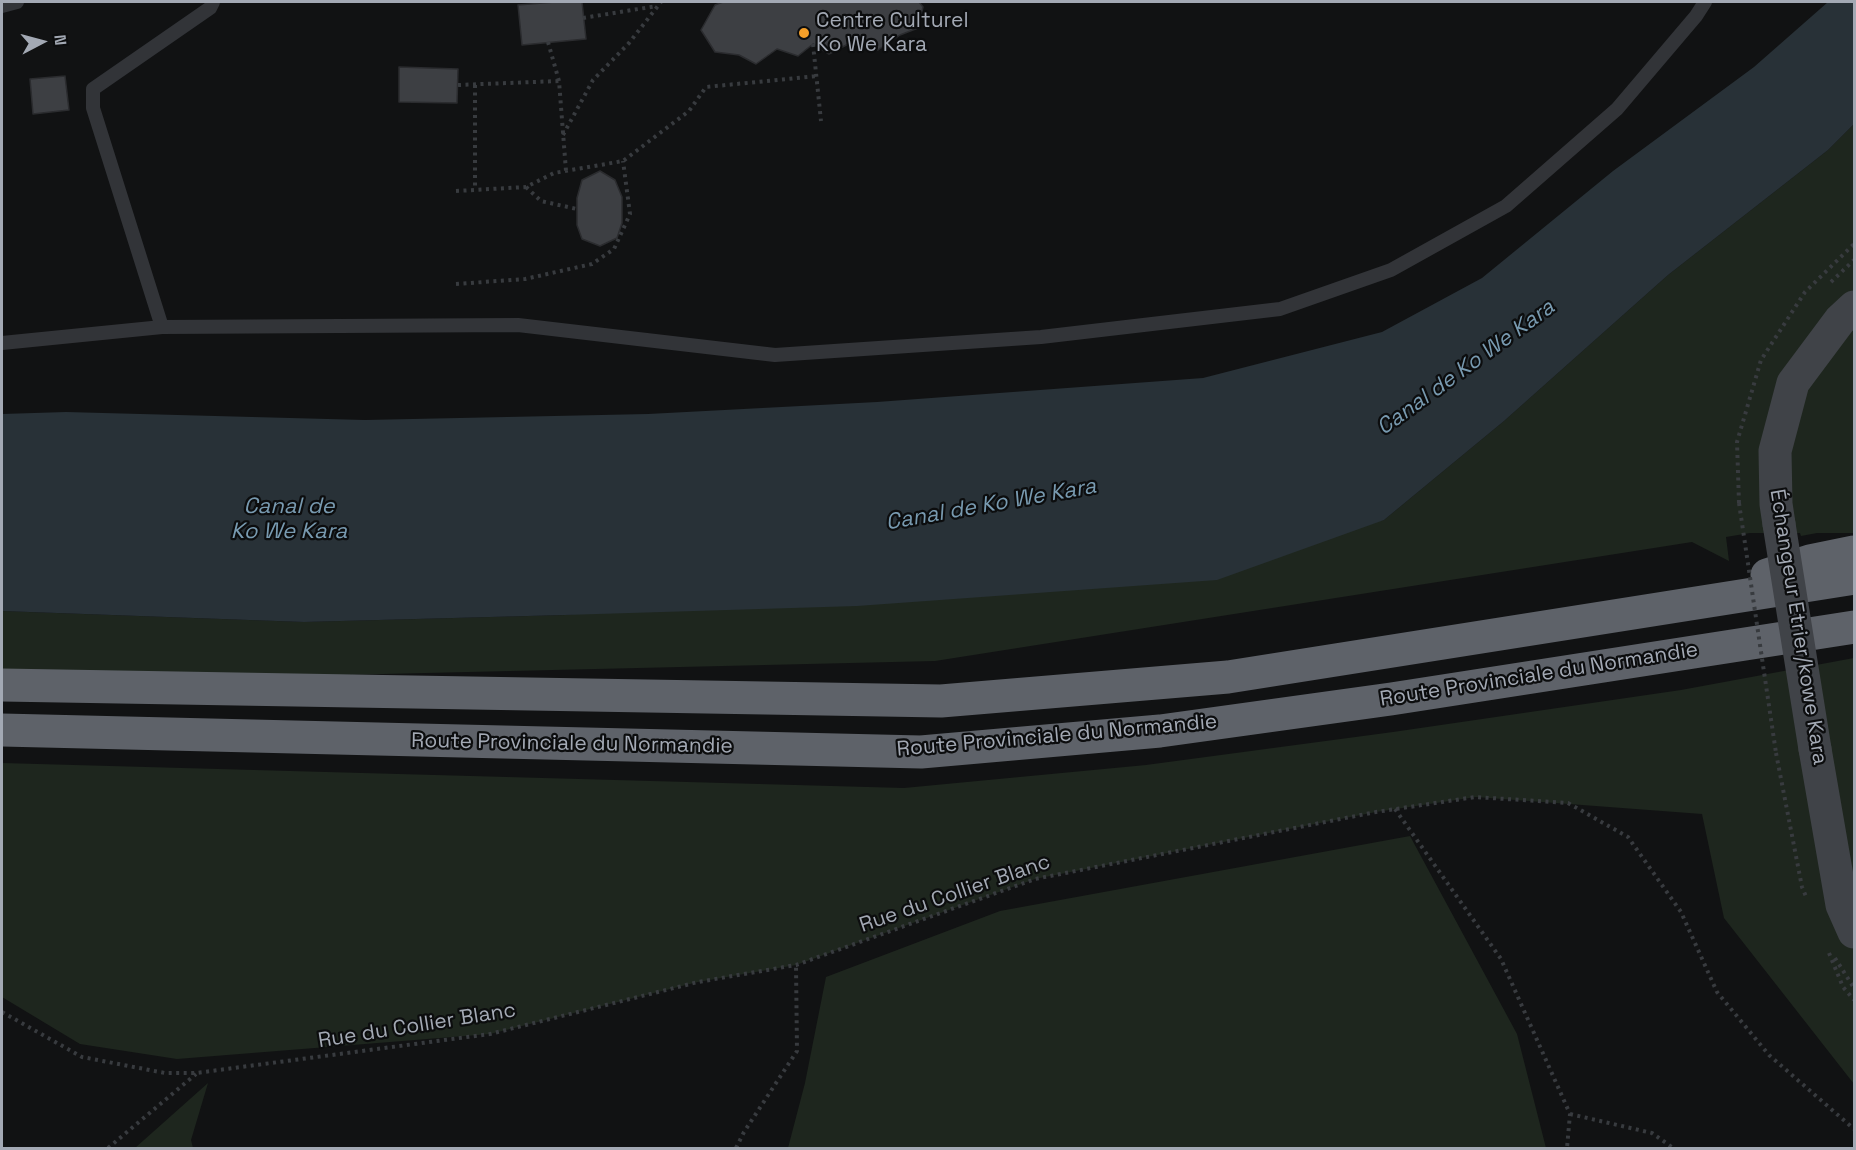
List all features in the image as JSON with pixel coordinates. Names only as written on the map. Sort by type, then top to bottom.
[{"type":"highway","points":[[1704,600],[1801,564],[1854,552]]},
{"type":"highway","name":"Route Provinciale du Normandie","points":[[2,685],[941,700],[1228,677],[1854,578]]},
{"type":"highway","name":"Route Provinciale du Normandie","points":[[2,730],[921,752],[1160,731],[1391,699],[1854,627]]},
{"type":"highway","points":[[1717,647],[1854,649]]},
{"type":"main road","name":"Échangeur Etrier/kowe Kara","points":[[1854,307],[1840,320],[1793,383],[1775,451],[1776,504],[1815,749],[1842,905],[1854,932]]},
{"type":"lane","points":[[2,6],[16,2]]},
{"type":"lane","points":[[162,327],[93,108],[93,89],[210,8],[213,2]]},
{"type":"lane","points":[[2,343],[162,327],[518,325],[774,354],[1041,337],[1280,309],[1391,270],[1506,206],[1617,109],[1696,16],[1705,2]]},
{"type":"path","points":[[563,135],[593,80],[629,43],[661,2]]},
{"type":"path","points":[[583,18],[657,6]]},
{"type":"path","points":[[548,42],[559,81],[566,171]]},
{"type":"path","points":[[813,44],[821,121]]},
{"type":"path","points":[[456,191],[526,187],[554,173],[623,161],[689,111],[706,87],[817,76]]},
{"type":"path","points":[[458,85],[559,81]]},
{"type":"path","points":[[475,85],[475,190]]},
{"type":"path","points":[[456,284],[525,279],[581,267],[592,264],[614,249],[630,214],[623,161]]},
{"type":"path","points":[[526,187],[541,201],[577,209]]},
{"type":"path","points":[[1739,503],[1776,753]]},
{"type":"path","name":"Rue du Collier Blanc","points":[[2,1012],[82,1057],[165,1073],[196,1074],[490,1034],[698,982],[796,965],[1035,879],[1395,809],[1475,797],[1568,803],[1628,837],[1681,912],[1717,992],[1769,1054],[1854,1129]]},
{"type":"path","points":[[1395,809],[1501,959],[1570,1114],[1567,1149]]},
{"type":"path","points":[[736,1149],[744,1132],[797,1051],[796,965]]},
{"type":"path","points":[[108,1149],[196,1074]]},
{"type":"path","points":[[1570,1114],[1652,1133],[1673,1149]]},
{"type":"shaded area","points":[[1854,124],[1854,533],[1817,533],[1801,536],[1800,533],[1750,533],[1726,537],[1729,561],[1692,542],[935,661],[2,683],[2,611],[304,622],[565,615],[1384,520],[1504,421],[1668,275],[1828,150]]},
{"type":"shaded area","points":[[1854,658],[1854,1084],[1724,918],[1702,814],[1476,797],[1376,812],[1035,879],[796,965],[698,982],[490,1034],[177,1059],[80,1044],[2,997],[2,763],[904,788],[1146,765],[1393,732],[1681,690]]},
{"type":"shaded area","points":[[1410,836],[1517,1034],[1546,1148],[788,1148],[805,1083],[826,977],[1000,911]]},
{"type":"shaded area","points":[[208,1083],[191,1140],[193,1148],[135,1148]]},
{"type":"water","name":"Canal de Ko We Kara","points":[[1828,2],[1854,2],[1854,124],[1828,150],[1668,275],[1504,421],[1384,520],[1217,580],[857,606],[304,622],[2,611],[2,414],[66,412],[365,420],[648,414],[877,402],[1203,378],[1382,332],[1482,278],[1613,171],[1754,67]]},
{"type":"building","points":[[582,2],[586,39],[522,45],[518,5]]},
{"type":"building","name":"Centre Culturel Ko We Kara","points":[[723,2],[919,2],[923,7],[918,28],[900,35],[878,50],[854,41],[829,54],[813,44],[798,56],[777,49],[756,64],[739,55],[715,52],[701,30],[715,5]]},
{"type":"building","points":[[399,67],[458,69],[457,103],[399,102]]},
{"type":"building","points":[[65,76],[69,110],[33,114],[30,79]]},
{"type":"building","points":[[600,171],[615,180],[622,197],[622,223],[617,238],[600,246],[582,239],[577,225],[577,198],[582,180]]},
{"type":"place","name":"Centre Culturel Ko We Kara","points":[[804,33]]}]
